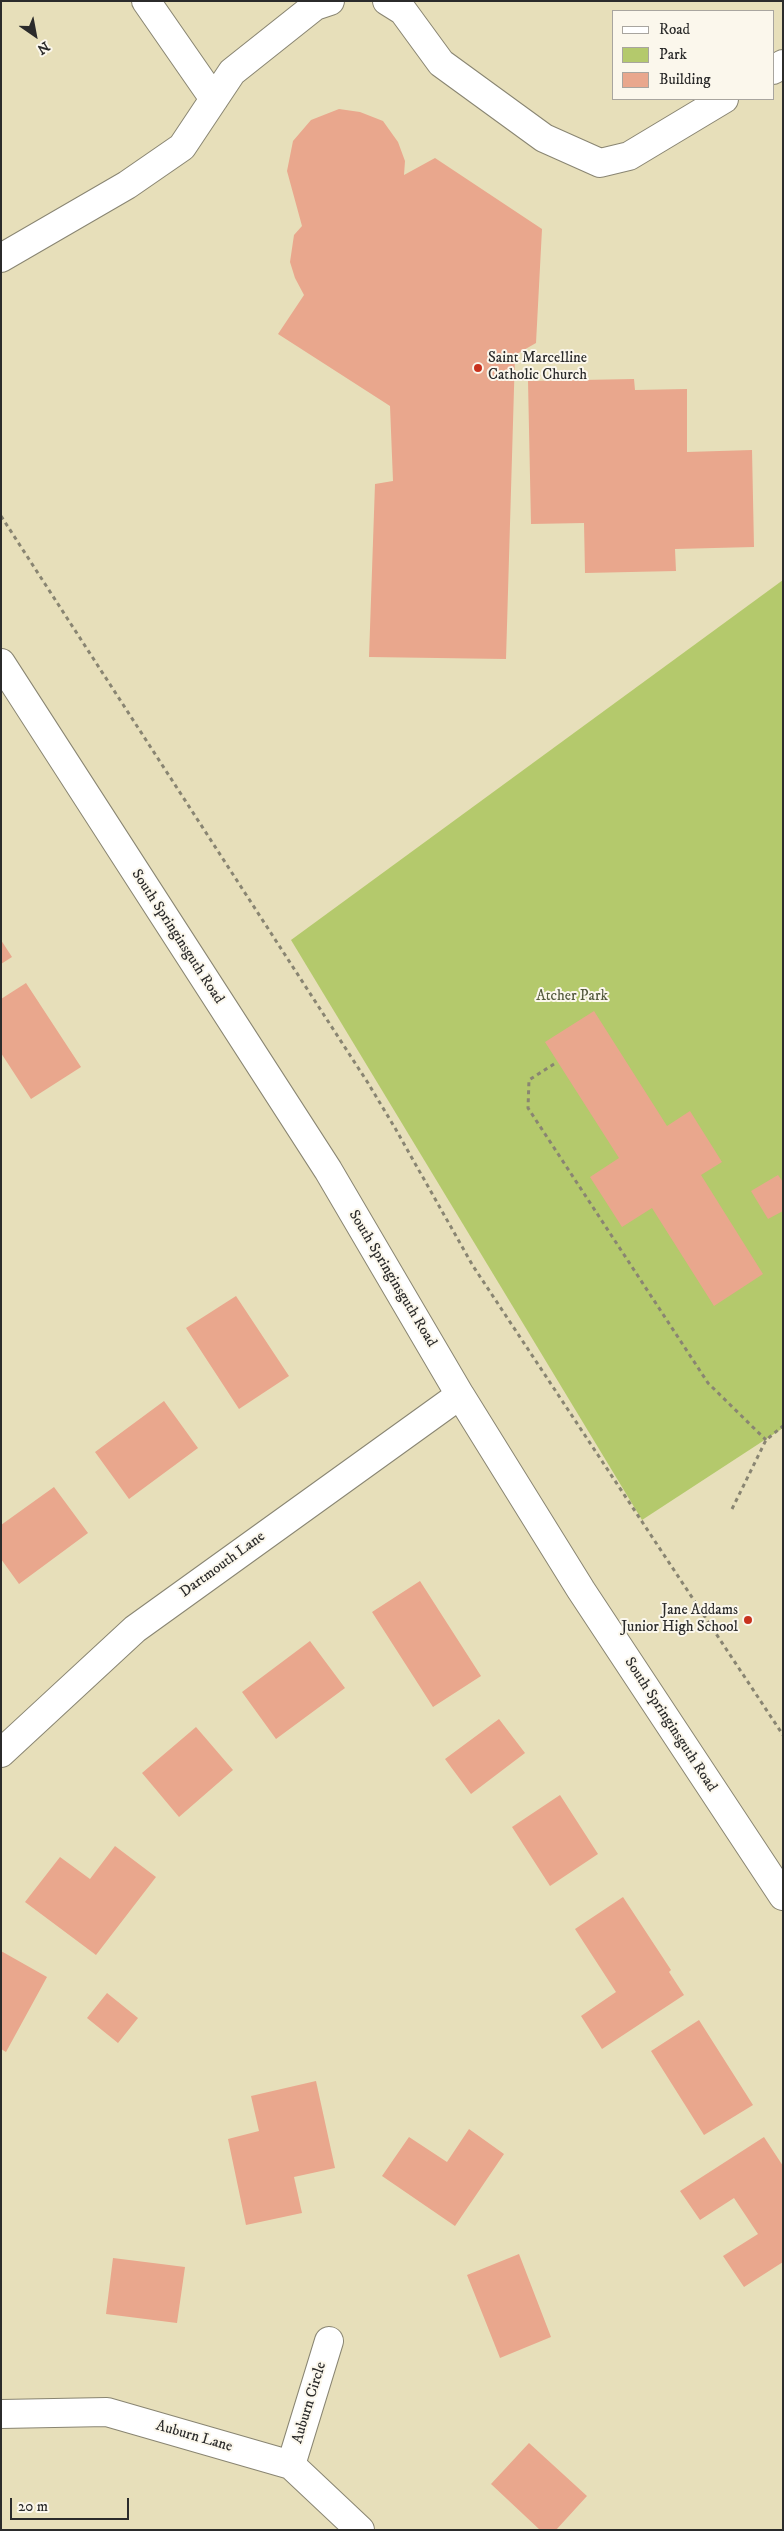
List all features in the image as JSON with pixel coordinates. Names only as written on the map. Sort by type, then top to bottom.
[{"type":"street","points":[[146,1],[214,99]]},
{"type":"street","points":[[1,258],[127,185],[182,147],[232,72],[315,6],[330,1]]},
{"type":"street","points":[[387,1],[403,11],[441,63],[544,138],[600,163],[629,156],[722,100]]},
{"type":"street","name":"South Springinsguth Road","points":[[1,663],[328,1170],[460,1395],[580,1590],[783,1896]]},
{"type":"street","name":"Dartmouth Lane","points":[[1,1753],[135,1629],[460,1395]]},
{"type":"street","name":"Auburn Circle","points":[[291,2465],[328,2341]]},
{"type":"street","name":"Auburn Lane","points":[[1,2414],[107,2412],[291,2465],[360,2530]]},
{"type":"path","points":[[1,516],[368,1083],[473,1266],[783,1735]]},
{"type":"path","points":[[554,1064],[529,1080],[528,1108],[708,1382],[766,1440]]},
{"type":"path","points":[[732,1509],[766,1440],[783,1426]]},
{"type":"green space","name":"Atcher Park","points":[[783,580],[783,1428],[642,1520],[291,940]]},
{"type":"building","points":[[339,109],[360,112],[383,121],[398,142],[405,161],[404,175],[435,158],[542,229],[536,343],[515,355],[506,659],[369,657],[375,484],[393,481],[390,406],[278,334],[304,295],[295,278],[290,262],[294,235],[302,226],[287,171],[293,141],[311,120]]},
{"type":"building","points":[[634,379],[635,390],[687,389],[687,452],[752,450],[754,547],[675,549],[676,571],[585,573],[584,523],[531,524],[528,381]]},
{"type":"building","points":[[1,940],[12,957],[1,964]]},
{"type":"building","points":[[26,983],[81,1067],[31,1099],[1,1053],[1,999]]},
{"type":"building","points":[[594,1011],[667,1126],[690,1111],[722,1162],[701,1175],[763,1274],[714,1306],[652,1208],[622,1227],[590,1177],[619,1158],[545,1042]]},
{"type":"building","points":[[778,1175],[783,1182],[783,1211],[768,1219],[751,1191]]},
{"type":"building","points":[[236,1296],[289,1376],[239,1409],[186,1328]]},
{"type":"building","points":[[164,1401],[198,1448],[129,1499],[95,1452]]},
{"type":"building","points":[[54,1487],[88,1533],[19,1584],[1,1559],[1,1525]]},
{"type":"building","points":[[420,1581],[481,1676],[433,1707],[372,1612]]},
{"type":"building","points":[[310,1641],[345,1688],[276,1739],[242,1692]]},
{"type":"building","points":[[499,1719],[525,1753],[471,1794],[445,1759]]},
{"type":"building","points":[[196,1727],[233,1770],[179,1817],[142,1773]]},
{"type":"building","points":[[560,1795],[598,1854],[550,1886],[512,1827]]},
{"type":"building","points":[[115,1846],[156,1877],[96,1955],[25,1902],[60,1857],[90,1879]]},
{"type":"building","points":[[623,1897],[671,1970],[669,1972],[684,1995],[602,2049],[581,2016],[616,1992],[575,1929]]},
{"type":"building","points":[[1,1951],[47,1977],[6,2052],[1,2049]]},
{"type":"building","points":[[107,1993],[138,2018],[118,2043],[87,2018]]},
{"type":"building","points":[[699,2020],[753,2105],[704,2135],[651,2051]]},
{"type":"building","points":[[316,2081],[335,2168],[294,2177],[302,2213],[246,2225],[228,2139],[259,2131],[251,2096]]},
{"type":"building","points":[[469,2129],[504,2154],[455,2226],[382,2176],[409,2137],[447,2162]]},
{"type":"building","points":[[764,2137],[783,2166],[783,2262],[744,2287],[723,2256],[758,2234],[734,2198],[700,2220],[680,2191]]},
{"type":"building","points":[[519,2254],[551,2337],[500,2358],[467,2275]]},
{"type":"building","points":[[113,2258],[185,2267],[177,2323],[106,2314]]},
{"type":"building","points":[[529,2443],[587,2496],[556,2530],[540,2530],[491,2484]]},
{"type":"place","name":"Saint Marcelline Catholic Church","points":[[478,368]]},
{"type":"place","name":"Jane Addams Junior High School","points":[[748,1620]]}]
